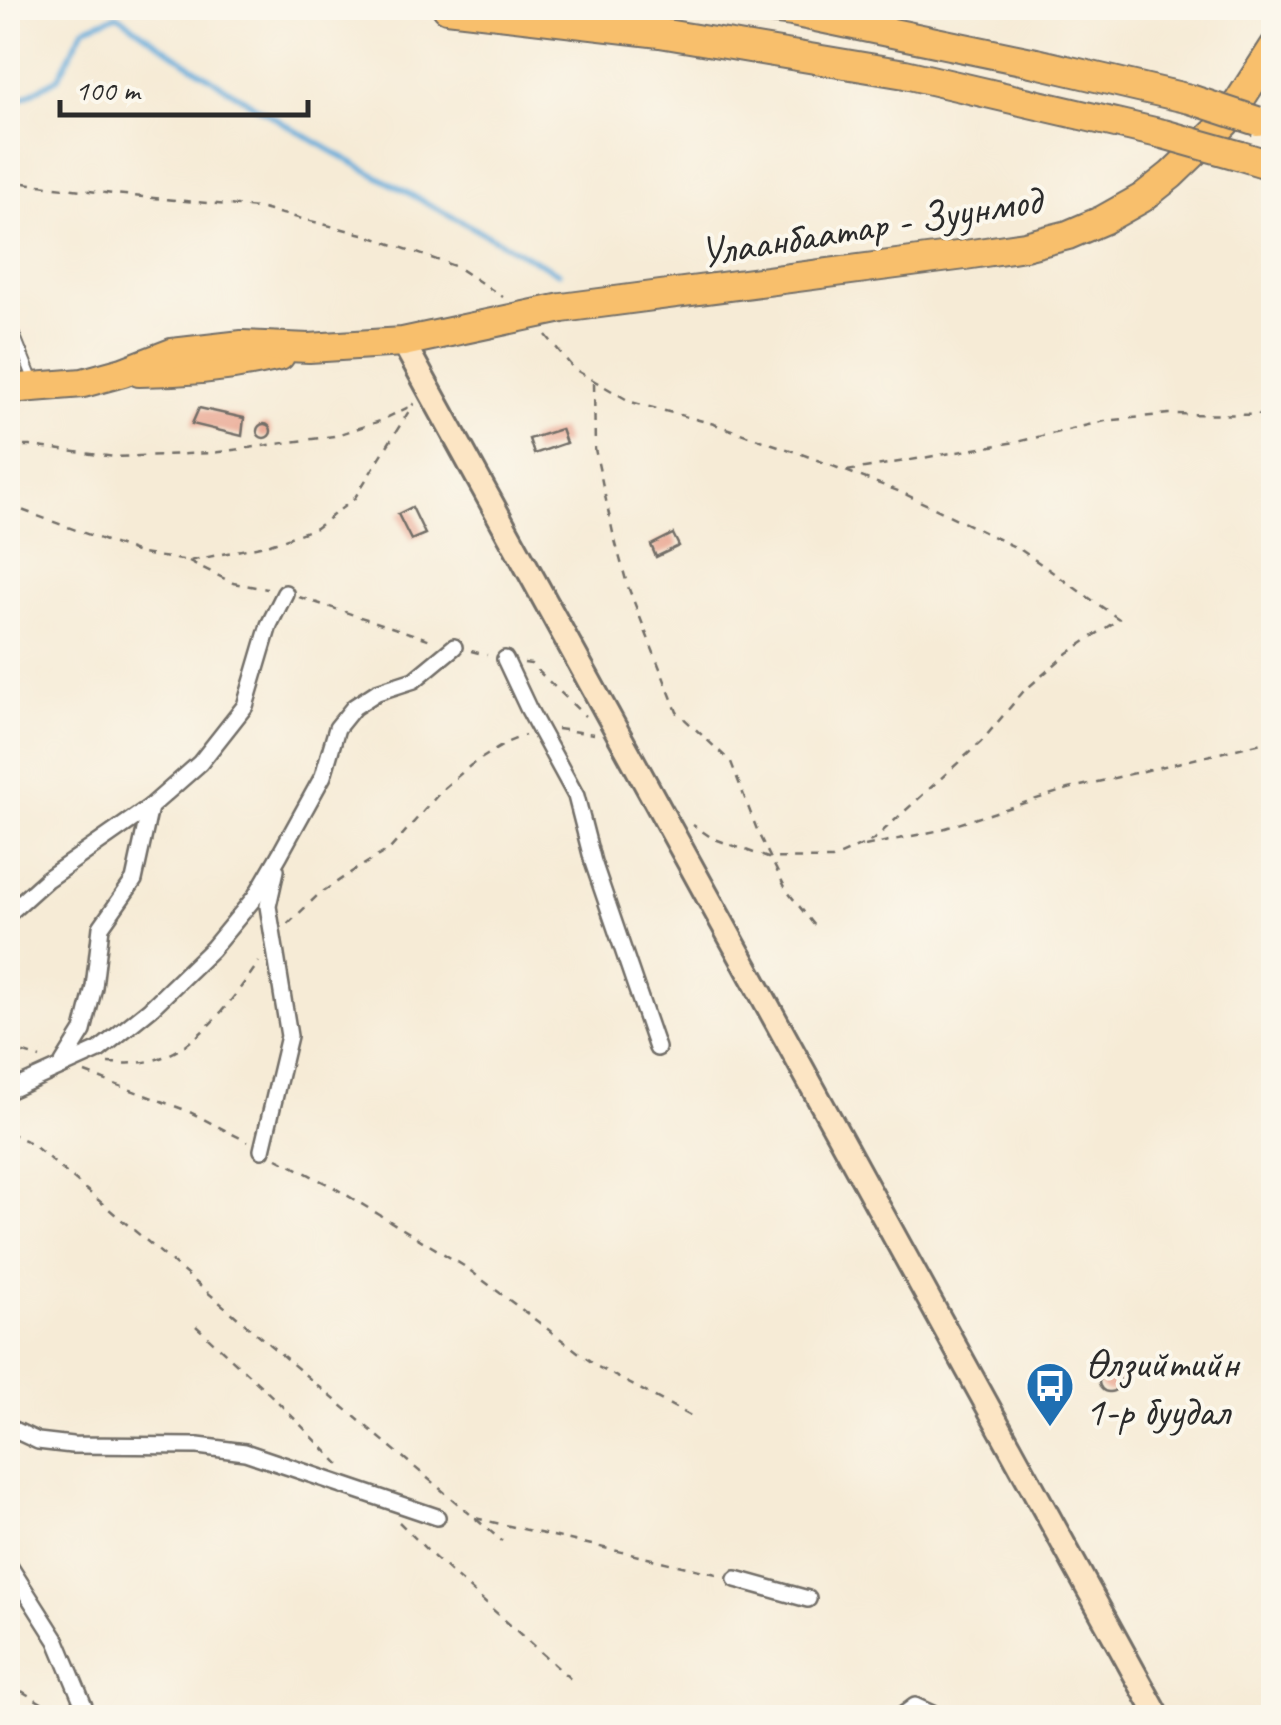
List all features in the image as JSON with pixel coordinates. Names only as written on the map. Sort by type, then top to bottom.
[{"type":"highway","points":[[447,8],[660,32],[905,74],[1163,134],[1274,166]]},
{"type":"highway","points":[[762,8],[1036,62],[1190,99],[1265,124]]},
{"type":"highway","name":"Улаанбаатар - Зуунмод","points":[[8,388],[83,383],[123,372],[177,372],[246,364],[310,348],[403,342],[529,314],[1025,246],[1068,235],[1142,198],[1171,175],[1224,123],[1274,48]]},
{"type":"main road","points":[[403,342],[1159,1718]]},
{"type":"street","points":[[8,914],[47,879],[150,807],[200,763],[245,706],[270,625],[285,592]]},
{"type":"street","points":[[8,1091],[98,1050],[150,1010],[212,949],[255,897],[280,854],[323,776],[337,728],[354,707],[377,692],[414,680],[454,647]]},
{"type":"street","points":[[505,658],[576,796],[593,862],[657,1048]]},
{"type":"street","points":[[8,1078],[62,1065],[83,1032],[94,987],[101,927],[134,880],[150,807]]},
{"type":"street","points":[[262,1150],[290,1036],[268,906],[280,854]]},
{"type":"street","points":[[8,1427],[38,1440],[72,1445],[198,1446],[245,1452],[437,1517]]},
{"type":"street","points":[[8,1564],[57,1642],[89,1718]]},
{"type":"street","points":[[736,1579],[808,1598]]},
{"type":"street","points":[[900,1718],[915,1706],[940,1718]]},
{"type":"lane","points":[[8,328],[36,388]]},
{"type":"path","points":[[983,15],[992,8]]},
{"type":"path","points":[[8,181],[258,208],[363,234],[457,267],[529,314],[574,368],[631,402],[714,424],[903,493],[1021,550],[1119,619],[1068,653],[1024,692],[980,742],[874,840],[832,860],[768,858],[712,838],[683,818]]},
{"type":"path","points":[[594,380],[594,448],[613,533],[626,584],[676,712],[731,762],[759,835],[787,891],[818,932]]},
{"type":"path","points":[[8,504],[141,554],[189,562],[270,544],[316,528],[354,499],[412,406],[429,388]]},
{"type":"path","points":[[8,446],[115,457],[212,453],[334,436],[380,422],[412,406]]},
{"type":"path","points":[[846,471],[1002,445],[1106,421],[1169,414],[1274,414]]},
{"type":"path","points":[[547,730],[596,734]]},
{"type":"path","points":[[62,1065],[132,1064],[166,1056],[196,1037],[236,996],[292,918],[353,870],[390,849],[470,765],[532,732]]},
{"type":"path","points":[[859,847],[936,831],[1068,790],[1274,740]]},
{"type":"path","points":[[8,1048],[188,1111],[335,1188],[464,1266],[598,1367],[691,1416]]},
{"type":"path","points":[[8,1132],[32,1144],[502,1541]]},
{"type":"path","points":[[474,1517],[736,1579]]},
{"type":"path","points":[[8,1684],[50,1708],[58,1718]]},
{"type":"building","points":[[199,408],[244,418],[242,436],[192,424]]},
{"type":"building","points":[[264,424],[271,431],[264,438],[257,431]]},
{"type":"building","points":[[561,429],[566,443],[534,454],[529,439]]},
{"type":"building","points":[[412,507],[425,534],[411,540],[398,514]]},
{"type":"building","points":[[673,534],[679,546],[656,557],[651,545]]},
{"type":"building","points":[[1109,1372],[1119,1382],[1109,1392],[1099,1382]]},
{"type":"waterway","points":[[8,106],[58,78],[84,28],[118,15],[279,120],[559,273]]},
{"type":"place","name":"Өлзийтийн 1-р буудал","points":[[1050,1428]]}]
